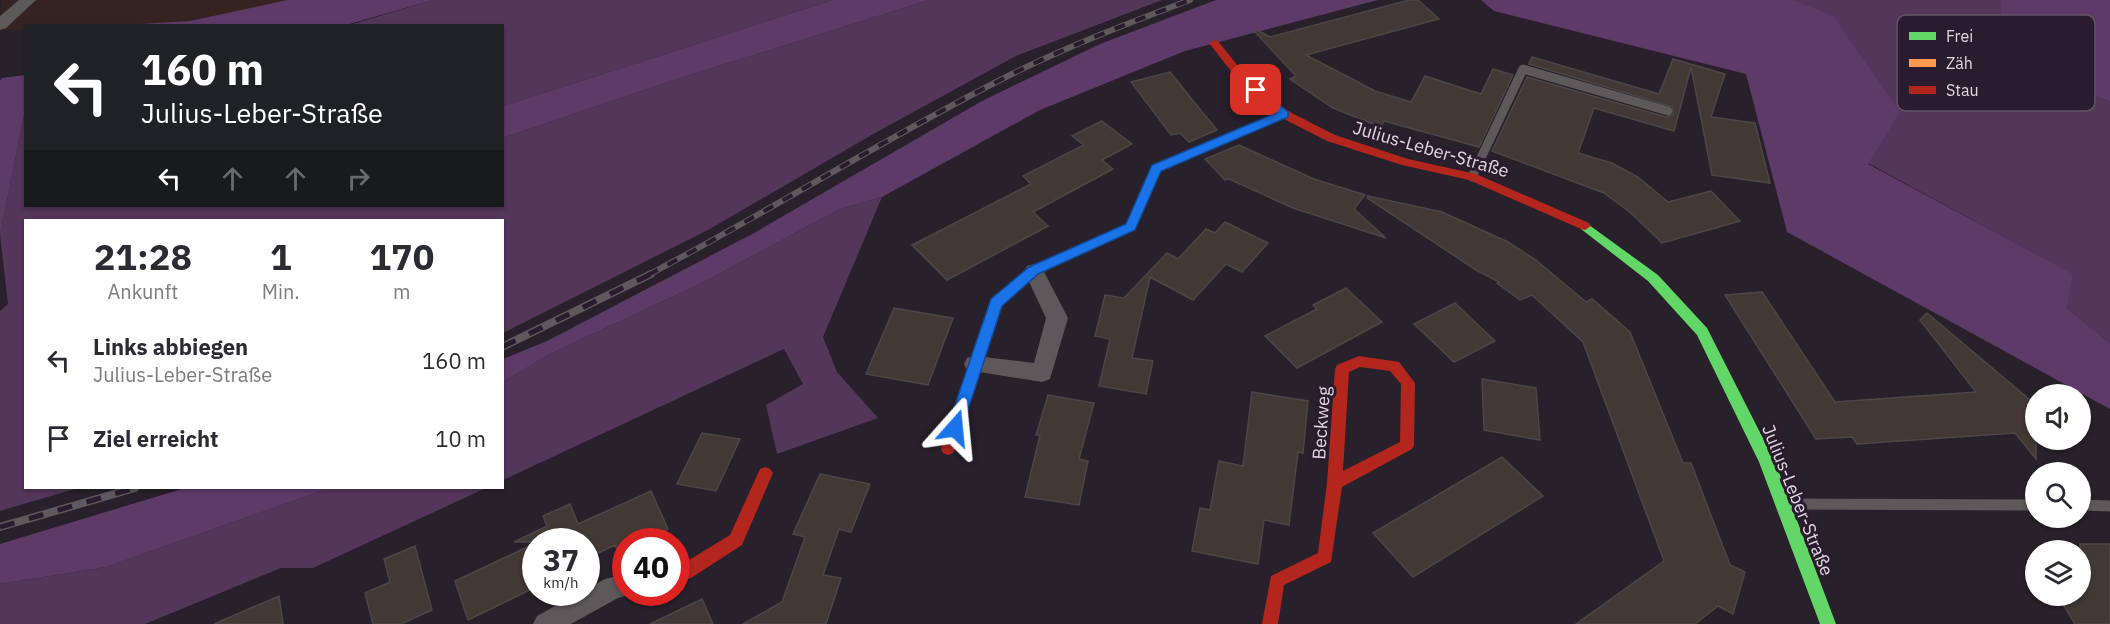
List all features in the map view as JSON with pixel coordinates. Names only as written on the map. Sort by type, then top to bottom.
[{"type":"street","points":[[0,25],[28,0]]},
{"type":"street","name":"Julius-Leber-Straße","points":[[1214,43],[1242,78],[1284,114],[1331,138],[1370,152],[1472,177],[1506,189],[1587,227],[1653,278],[1702,332],[1767,462],[1828,624]]},
{"type":"street","points":[[948,449],[996,303],[1034,271],[1131,227],[1156,168],[1284,114]]},
{"type":"street","points":[[975,364],[1042,373],[1057,318],[1034,271]]},
{"type":"street","name":"Beckweg","points":[[1270,624],[1277,580],[1325,557],[1335,483],[1342,369],[1359,361],[1394,366],[1408,383],[1407,445],[1335,483]]},
{"type":"street","points":[[690,570],[736,540],[765,473]]},
{"type":"street","points":[[546,624],[612,588]]},
{"type":"lane","points":[[1472,177],[1522,69],[1668,111]]},
{"type":"lane","points":[[1784,504],[2025,505]]},
{"type":"lane","points":[[2091,506],[2110,506]]},
{"type":"shaded area","points":[[1,0],[287,0],[190,21],[149,24],[24,24],[24,30],[0,30]]},
{"type":"shaded area","points":[[287,0],[433,0],[349,24],[139,24],[190,21]]},
{"type":"shaded area","points":[[433,0],[833,0],[504,106],[504,24],[353,24]]},
{"type":"shaded area","points":[[833,0],[929,0],[671,81],[504,138],[504,106]]},
{"type":"shaded area","points":[[929,0],[1162,0],[1016,56],[875,133],[708,230],[504,332],[504,219],[24,219],[24,489],[75,489],[0,511],[0,311],[8,304],[0,235],[24,115],[24,207],[504,207],[504,138],[671,81]]},
{"type":"shaded area","points":[[1216,0],[1378,0],[1185,51],[1040,110],[882,197],[840,209],[702,283],[550,354],[504,381],[504,359],[547,341],[754,233],[982,101],[1100,44]]},
{"type":"shaded area","points":[[1481,0],[1793,0],[1833,16],[1897,108],[1897,111],[1900,112],[1868,164],[2073,274],[2067,308],[2110,343],[2110,409],[2091,399],[2091,384],[2064,384],[1787,232],[1746,74],[1494,11]]},
{"type":"shaded area","points":[[1793,0],[1996,0],[2001,3],[2001,15],[1897,15],[1897,111],[2095,111],[2095,95],[2110,102],[2110,343],[2067,308],[2072,274],[1868,163]]},
{"type":"shaded area","points":[[1996,0],[2110,0],[2110,102],[2095,95],[2095,15],[2001,15],[2001,3]]},
{"type":"shaded area","points":[[24,75],[24,115],[0,235],[0,81],[2,78]]},
{"type":"shaded area","points":[[882,197],[823,337],[837,372],[878,418],[777,454],[766,405],[803,384],[784,349],[504,480],[504,381],[550,354],[702,283],[840,209]]},
{"type":"shaded area","points":[[182,489],[324,489],[106,567],[0,584],[0,544]]},
{"type":"shaded area","points":[[324,489],[484,489],[313,568],[281,568],[145,624],[0,624],[0,584],[106,567]]},
{"type":"building","points":[[1409,0],[1418,0],[1439,19],[1306,55],[1375,91],[1411,102],[1425,76],[1481,94],[1493,69],[1513,75],[1479,147],[1384,121],[1381,127],[1333,108],[1290,79],[1296,76],[1255,32],[1257,30],[1270,37]]},
{"type":"building","points":[[1532,57],[1659,94],[1673,59],[1725,74],[1711,117],[1755,123],[1770,183],[1712,175],[1691,67],[1674,131],[1594,108],[1578,153],[1612,163],[1638,177],[1668,202],[1711,191],[1740,221],[1662,243],[1631,213],[1604,193],[1492,151],[1527,77],[1666,117],[1673,115],[1673,107],[1529,64]]},
{"type":"building","points":[[1170,72],[1217,130],[1189,142],[1180,133],[1171,135],[1131,82]]},
{"type":"building","points":[[1102,121],[1132,144],[1102,160],[1113,169],[1033,212],[1048,226],[947,280],[912,245],[1031,184],[1023,176],[1084,145],[1072,136]]},
{"type":"building","points":[[1239,145],[1314,179],[1365,195],[1354,209],[1386,238],[1293,208],[1229,179],[1225,180],[1205,159]]},
{"type":"building","points":[[1368,196],[1442,212],[1508,242],[1536,260],[1586,302],[1592,299],[1630,332],[1683,463],[1691,463],[1730,565],[1745,572],[1733,614],[1718,606],[1695,624],[1576,624],[1664,561],[1583,342],[1532,295],[1520,300],[1497,283],[1499,282],[1476,270],[1367,198]]},
{"type":"building","points":[[1225,222],[1268,243],[1242,272],[1226,264],[1193,300],[1150,277],[1132,358],[1153,361],[1146,394],[1099,386],[1110,339],[1095,336],[1105,295],[1124,298],[1167,253],[1178,259],[1206,229],[1215,233]]},
{"type":"building","points":[[1346,288],[1382,322],[1297,368],[1265,336],[1317,309],[1313,305]]},
{"type":"building","points":[[1762,292],[1835,402],[1976,392],[1920,320],[1927,313],[2025,396],[2025,445],[2015,433],[1857,444],[1852,437],[1816,439],[1725,295]]},
{"type":"building","points":[[1455,303],[1495,341],[1454,362],[1414,324]]},
{"type":"building","points":[[894,308],[953,318],[928,385],[866,374]]},
{"type":"building","points":[[1482,379],[1536,388],[1540,440],[1484,430]]},
{"type":"building","points":[[1252,392],[1308,401],[1303,453],[1298,452],[1289,525],[1264,520],[1258,564],[1192,551],[1200,508],[1210,510],[1219,461],[1243,466]]},
{"type":"building","points":[[1048,395],[1094,403],[1079,459],[1088,461],[1079,505],[1025,497],[1040,435],[1036,435]]},
{"type":"building","points":[[702,433],[740,439],[716,491],[677,484]]},
{"type":"building","points":[[2029,450],[2036,450],[2036,459]]},
{"type":"building","points":[[1502,457],[1543,496],[1413,577],[1373,533]]},
{"type":"building","points":[[820,474],[870,484],[851,532],[839,529],[823,575],[841,578],[826,624],[743,624],[782,602],[805,537],[793,534]]},
{"type":"building","points":[[651,491],[668,528],[612,528],[612,546],[600,552],[600,528],[543,528],[547,526],[543,516],[570,504],[578,524]]},
{"type":"building","points":[[2091,544],[2110,544],[2110,624],[2075,624],[2064,606],[2091,606]]},
{"type":"building","points":[[415,546],[432,610],[401,624],[373,624],[365,593],[390,582],[384,559]]},
{"type":"building","points":[[522,550],[522,594],[468,620],[455,581]]},
{"type":"building","points":[[279,596],[283,624],[214,624]]},
{"type":"building","points":[[702,599],[713,624],[650,624],[690,606]]},
{"type":"railway","points":[[648,275],[919,123],[1010,75],[1076,45],[1190,0]]},
{"type":"railway","points":[[504,346],[651,274]]},
{"type":"railway","points":[[0,527],[132,489]]},
{"type":"traffic: fast","points":[[1585,226],[1653,278],[1702,332],[1767,462],[1828,624]]},
{"type":"traffic: slow","points":[[1176,160],[1284,114]]},
{"type":"traffic: jam","points":[[1214,43],[1242,78],[1284,114],[1331,138],[1406,162],[1472,177],[1585,226]]},
{"type":"traffic: jam","points":[[948,449],[996,303],[1034,271],[1131,227],[1156,168],[1176,160]]},
{"type":"traffic: jam","points":[[1270,624],[1277,581],[1325,557],[1335,483],[1342,369],[1359,361],[1394,366],[1408,383],[1407,445],[1335,483]]},
{"type":"traffic: jam","points":[[690,570],[736,540],[765,473]]},
{"type":"route","points":[[955,428],[996,303],[1034,271],[1131,227],[1156,168],[1284,114],[1256,90]]}]
